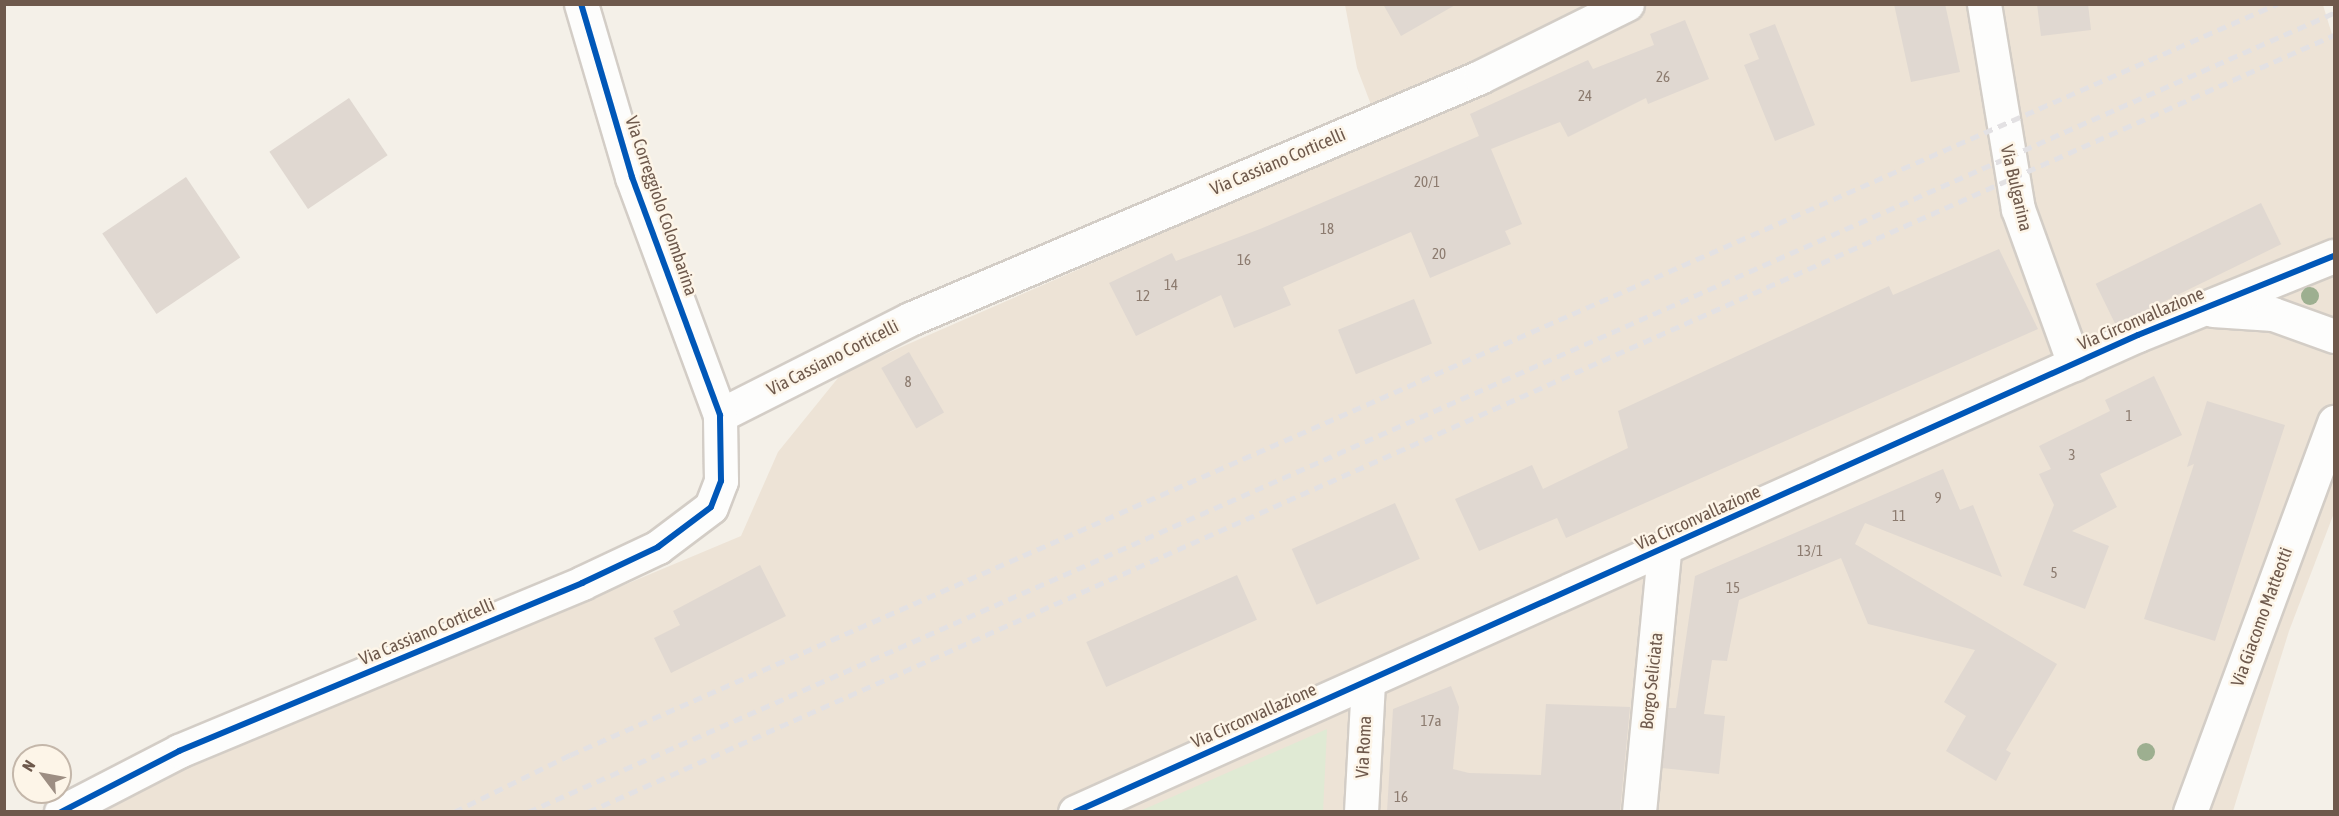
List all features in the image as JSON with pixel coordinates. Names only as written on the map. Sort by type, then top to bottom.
[{"type":"street","name":"Via Correggiolo Colombarina","points":[[581,4],[632,177],[720,415]]},
{"type":"street","name":"Via Cassiano Corticelli","points":[[61,812],[179,751],[658,547],[703,518],[719,493],[720,415],[910,319],[1480,77],[1627,4]]},
{"type":"street","name":"Via Bulgarina","points":[[1984,4],[2018,209],[2074,364]]},
{"type":"street","name":"Via Circonvallazione","points":[[1075,812],[1664,550],[2138,335],[2334,256]]},
{"type":"street","name":"Via Circonvallazione","points":[[2138,335],[2212,310],[2242,309],[2297,320],[2334,336]]},
{"type":"street","name":"Via Giacomo Matteotti","points":[[2190,812],[2334,422]]},
{"type":"street","name":"Borgo Seliciata","points":[[1639,812],[1664,550]]},
{"type":"street","name":"Via Roma","points":[[1361,812],[1368,682]]},
{"type":"shaded area","points":[[1345,5],[2323,5],[2334,41],[2334,513],[2289,631],[2233,811],[98,812],[123,795],[741,536],[778,452],[842,373],[1383,136],[1357,68]]},
{"type":"green space","points":[[1327,729],[1323,811],[1140,811]]},
{"type":"building","points":[[1383,4],[1457,4],[1401,36]]},
{"type":"building","points":[[1894,4],[1945,4],[1960,72],[1911,82]]},
{"type":"building","points":[[2037,4],[2088,4],[2091,30],[2041,36]]},
{"type":"building","points":[[1685,20],[1709,79],[1648,104],[1646,98],[1568,137],[1560,122],[1491,149],[1522,224],[1505,231],[1511,244],[1430,278],[1411,232],[1283,287],[1291,305],[1234,328],[1221,295],[1136,336],[1109,283],[1172,253],[1176,261],[1260,229],[1479,136],[1470,114],[1588,60],[1593,69],[1654,45],[1650,34]]},
{"type":"building","points":[[1775,24],[1815,125],[1775,141],[1744,65],[1759,59],[1749,34]]},
{"type":"building","points":[[349,98],[388,155],[308,209],[269,152]]},
{"type":"building","points":[[186,177],[240,257],[157,314],[102,233]]},
{"type":"building","points":[[2261,203],[2281,244],[2116,325],[2096,284]]},
{"type":"building","points":[[1999,249],[2038,329],[1566,538],[1557,518],[1479,551],[1455,499],[1532,465],[1543,489],[1628,448],[1618,411],[1889,286],[1893,295]]},
{"type":"building","points":[[1414,299],[1432,344],[1356,374],[1338,330]]},
{"type":"building","points":[[909,352],[944,413],[916,429],[881,368]]},
{"type":"building","points":[[2154,376],[2182,435],[2100,474],[2117,507],[2072,531],[2109,546],[2085,609],[2023,585],[2054,505],[2039,474],[2051,469],[2039,446],[2110,411],[2105,400]]},
{"type":"building","points":[[2207,401],[2285,425],[2215,641],[2144,619],[2194,464],[2187,467]]},
{"type":"building","points":[[1943,469],[1960,510],[1973,505],[2002,577],[1865,523],[1855,544],[2057,664],[2006,750],[2011,753],[1996,781],[1946,751],[1966,716],[1944,702],[1975,650],[1868,624],[1841,558],[1739,600],[1727,661],[1712,660],[1704,714],[1725,716],[1719,774],[1662,768],[1668,708],[1676,708],[1695,576]]},
{"type":"building","points":[[1395,503],[1420,559],[1317,605],[1292,549]]},
{"type":"building","points":[[760,565],[786,616],[671,673],[654,638],[680,625],[673,611]]},
{"type":"building","points":[[1237,575],[1257,620],[1106,687],[1086,642]]},
{"type":"building","points":[[1451,686],[1459,707],[1453,769],[1469,773],[1541,775],[1546,704],[1630,707],[1620,812],[1387,812],[1393,709]]},
{"type":"railway","points":[[454,812],[570,755],[2277,4]]},
{"type":"railway","points":[[528,812],[2334,13]]},
{"type":"railway","points":[[588,812],[2334,35]]},
{"type":"cycle path","points":[[61,812],[179,751],[582,583],[658,547],[711,507],[721,481],[720,415],[632,177],[581,4]]},
{"type":"cycle path","points":[[1075,812],[2138,335],[2334,256]]}]
